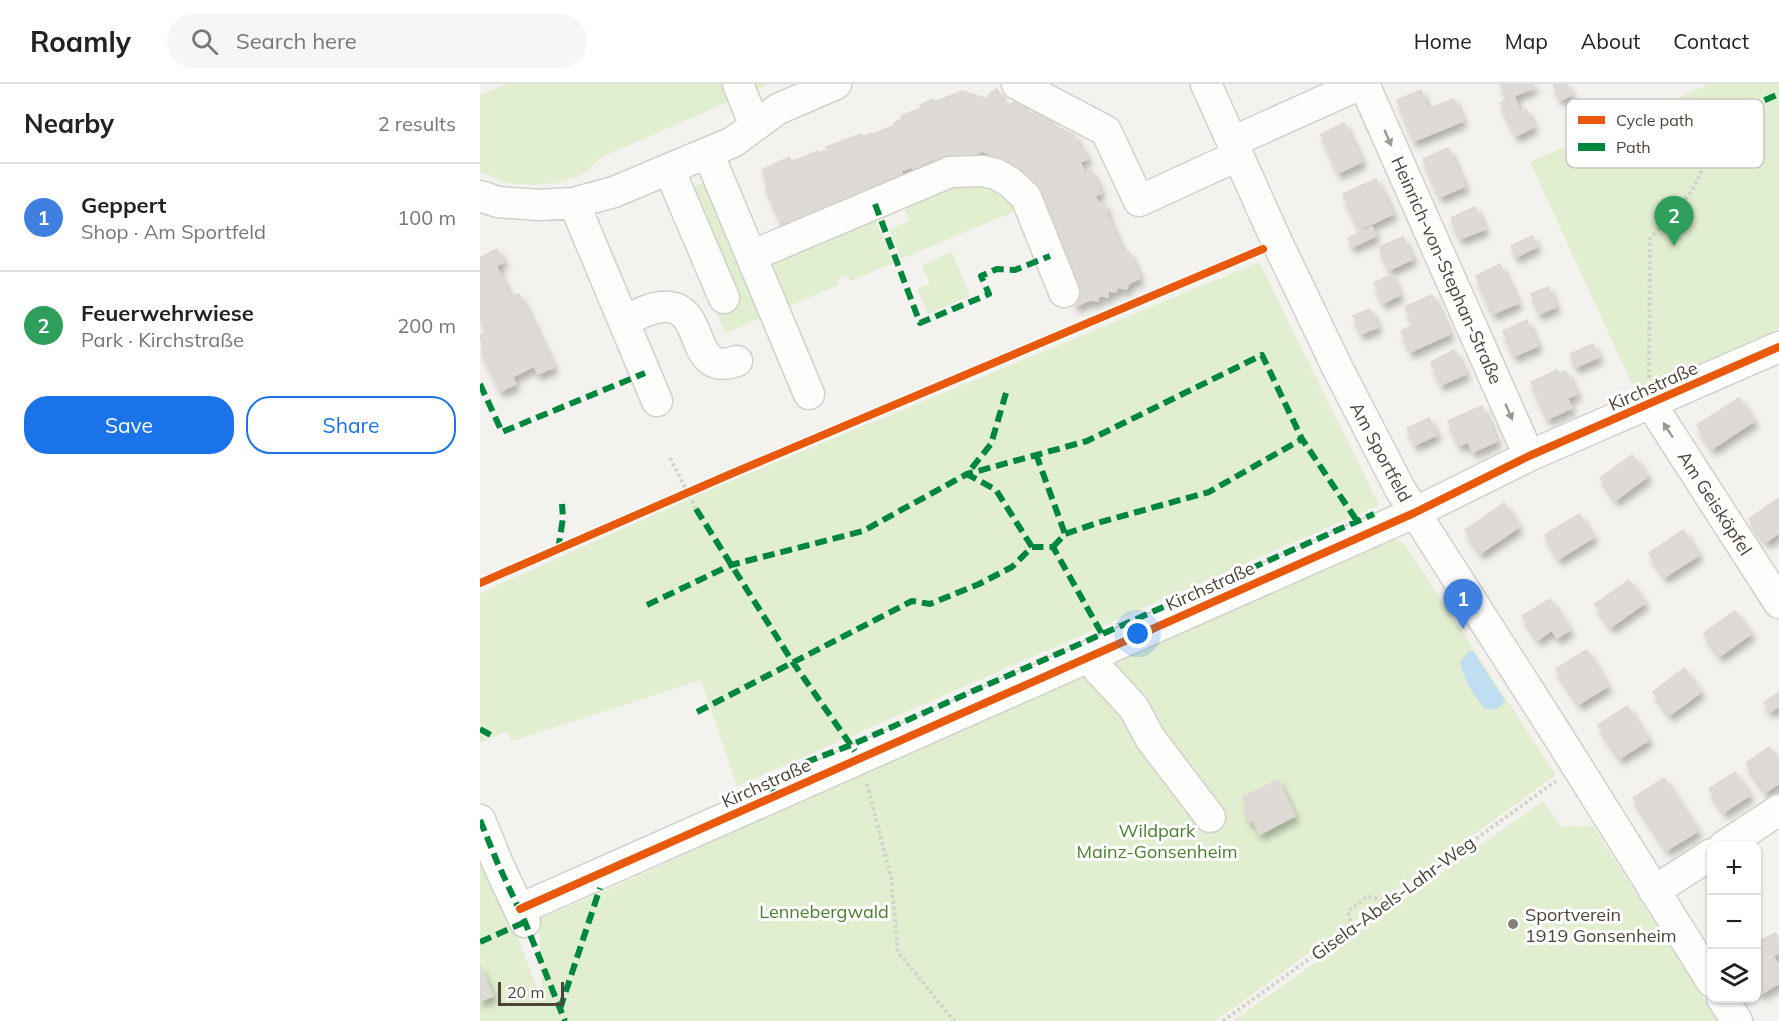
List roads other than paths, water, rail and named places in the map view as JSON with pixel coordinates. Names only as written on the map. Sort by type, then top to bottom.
[{"type":"street","points":[[738,84],[755,126]]},
{"type":"street","points":[[480,196],[498,202],[539,205],[574,203],[614,192],[734,142],[778,109],[836,84]]},
{"type":"street","points":[[1017,84],[1106,131],[1139,201],[1234,149],[1363,84]]},
{"type":"street","name":"Am Sportfeld","points":[[1206,84],[1234,149],[1338,369],[1413,513],[1573,759],[1653,891],[1707,974]]},
{"type":"street","name":"Heinrich-von-Stephan-Straße","points":[[1363,84],[1529,456]]},
{"type":"street","points":[[708,153],[809,394]]},
{"type":"street","points":[[669,169],[724,298]]},
{"type":"street","points":[[752,256],[950,172],[982,171],[996,174],[1011,182],[1026,196],[1064,292]]},
{"type":"street","points":[[574,203],[657,401]]},
{"type":"street","points":[[624,321],[667,306],[680,310],[692,323],[706,357],[715,363],[726,364],[737,361]]},
{"type":"street","name":"Kirchstraße","points":[[480,820],[523,915],[860,758],[1413,513],[1529,456],[1779,347]]},
{"type":"street","name":"Am Geisköpfel","points":[[1653,403],[1779,603]]},
{"type":"street","points":[[1091,655],[1098,669],[1134,708],[1150,738],[1210,817]]},
{"type":"street","points":[[1732,841],[1779,810]]},
{"type":"street","points":[[1653,891],[1707,857]]},
{"type":"street","points":[[1725,1003],[1737,1021]]},
{"type":"water","points":[[1469,651],[1473,651],[1505,701],[1499,707],[1485,709],[1470,687],[1460,662]]},
{"type":"place","name":"Feuerwehrwiese","points":[[1674,246]]},
{"type":"place","name":"Geppert","points":[[1463,629]]},
{"type":"place","name":"Sportverein 1919 Gonsenheim","points":[[1513,924]]},
{"type":"park label","name":"Wildpark Mainz-Gonsenheim","points":[[1157,840]]},
{"type":"park label","name":"Lennebergwald","points":[[824,911]]}]
